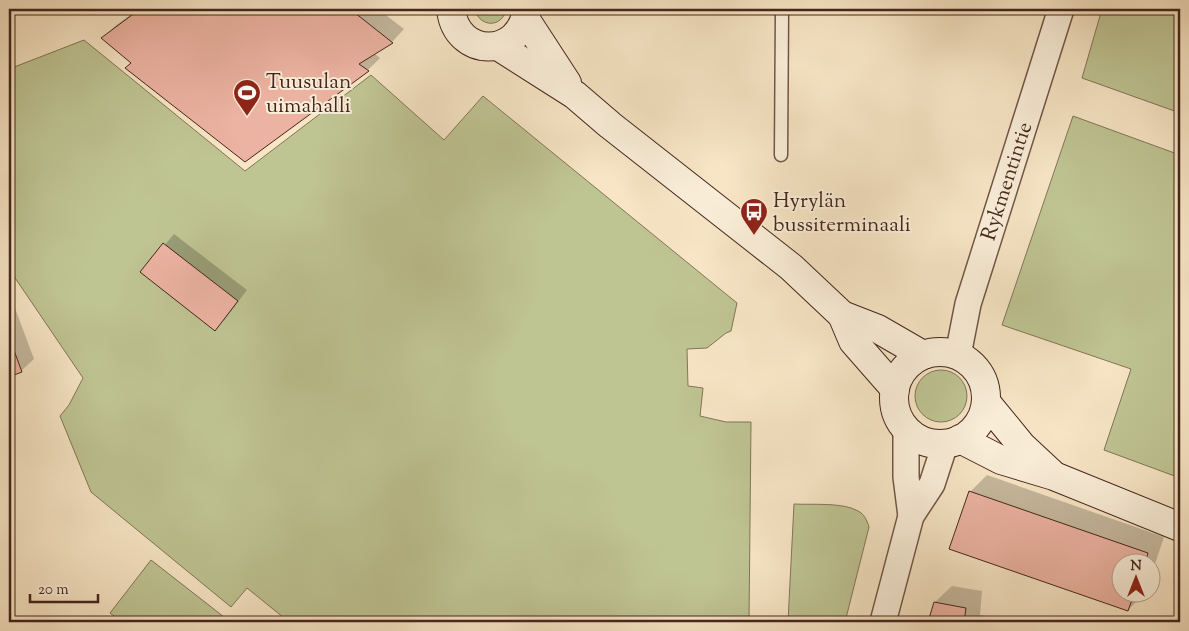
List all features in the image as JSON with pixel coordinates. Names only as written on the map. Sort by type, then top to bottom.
[{"type":"street","points":[[450,9],[452,21],[466,39],[486,47],[498,46],[516,36],[527,14]]},
{"type":"street","name":"Rykmentintie","points":[[958,355],[968,304],[1061,9]]},
{"type":"street","points":[[527,14],[575,95]]},
{"type":"street","points":[[498,46],[575,95],[610,125],[791,267],[842,315],[878,329],[923,355]]},
{"type":"street","points":[[842,315],[853,341],[895,389]]},
{"type":"street","points":[[946,352],[958,355],[970,363],[980,374],[986,388],[986,402],[982,417],[973,430],[953,442],[934,444],[924,441],[914,436],[898,417],[894,403],[898,378],[905,369],[923,355],[946,352]]},
{"type":"street","points":[[986,402],[1022,446],[1054,476]]},
{"type":"street","points":[[906,428],[906,477],[911,516]]},
{"type":"street","points":[[953,442],[1001,460],[1054,476],[1180,527]]},
{"type":"street","points":[[884,622],[911,516],[932,484],[953,442]]},
{"type":"lane","points":[[781,155],[782,9]]},
{"type":"green space","points":[[475,9],[506,9],[500,20],[491,23],[481,20]]},
{"type":"green space","points":[[1102,9],[1180,9],[1180,113],[1082,78]]},
{"type":"green space","points":[[84,40],[245,171],[371,75],[444,140],[483,96],[737,303],[731,331],[707,348],[687,349],[688,386],[703,388],[700,416],[726,422],[751,422],[749,622],[289,622],[247,588],[231,607],[91,492],[60,416],[69,405],[83,378],[9,269],[9,69]]},
{"type":"green space","points":[[1073,116],[1180,155],[1180,478],[1104,450],[1131,369],[1002,325]]},
{"type":"green space","points":[[936,370],[946,370],[955,374],[963,382],[967,396],[963,410],[955,418],[946,422],[936,422],[927,418],[919,410],[915,401],[915,391],[919,382],[927,374]]},
{"type":"green space","points":[[794,504],[844,506],[860,512],[867,522],[869,527],[845,622],[788,622]]},
{"type":"green space","points":[[151,560],[224,617],[220,622],[122,622],[110,613]]},
{"type":"building","name":"Tuusulan uimahalli","points":[[140,9],[350,9],[393,43],[359,64],[369,71],[245,162],[125,68],[131,63],[101,38]]},
{"type":"building","points":[[163,243],[238,301],[215,331],[140,272]]},
{"type":"building","points":[[9,337],[22,372],[9,377]]},
{"type":"building","points":[[969,491],[1148,553],[1112,554],[1112,604],[1130,604],[1128,611],[949,549]]},
{"type":"building","points":[[934,602],[966,608],[964,622],[928,622]]},
{"type":"place","name":"Tuusulan uimahalli","points":[[247,117]]},
{"type":"place","name":"Hyrylän bussiterminaali","points":[[754,236]]}]
